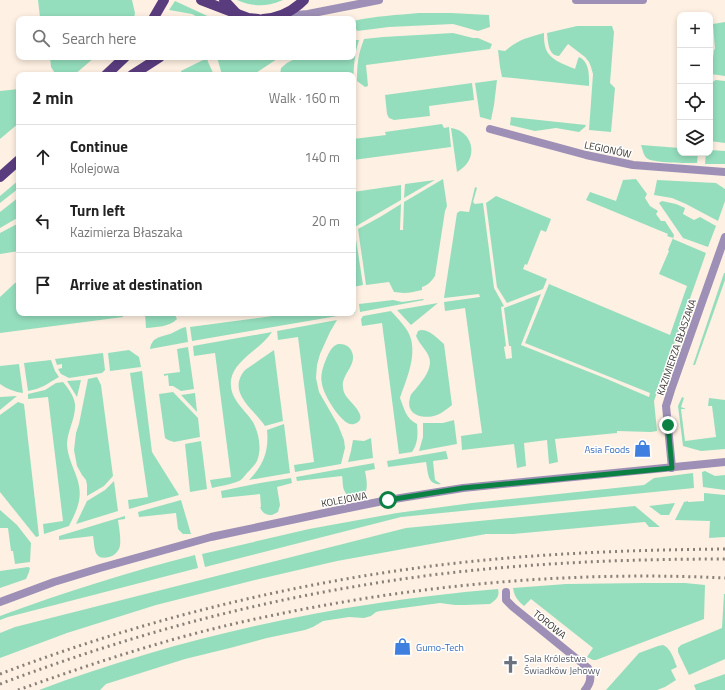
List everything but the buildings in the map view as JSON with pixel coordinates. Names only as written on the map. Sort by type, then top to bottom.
[{"type":"main road","points":[[155,16],[164,0]]},
{"type":"main road","points":[[201,0],[243,16]]},
{"type":"main road","points":[[224,0],[238,14]]},
{"type":"main road","points":[[280,16],[290,11],[302,1]]},
{"type":"main road","points":[[109,72],[122,60]]},
{"type":"main road","points":[[137,72],[155,60]]},
{"type":"main road","points":[[0,177],[16,163]]},
{"type":"street","points":[[280,16],[308,14],[380,0]]},
{"type":"street","points":[[576,0],[643,0]]},
{"type":"street","name":"LEGIONÓW","points":[[490,130],[586,155],[633,165],[725,172]]},
{"type":"street","name":"KAZIMIERZA BŁASZAKA","points":[[672,468],[666,406],[725,237]]},
{"type":"street","name":"KOLEJOWA","points":[[0,602],[54,582],[211,537],[336,510],[463,488],[725,462]]},
{"type":"street","name":"TOROWA","points":[[506,592],[506,600],[513,607],[588,668],[591,678],[590,683],[585,690]]},
{"type":"green space","points":[[38,0],[132,0],[135,13],[134,16],[40,16]]},
{"type":"green space","points":[[237,0],[283,0],[266,5],[254,5]]},
{"type":"green space","points":[[175,1],[208,16],[196,16],[169,10]]},
{"type":"green space","points":[[419,13],[489,15],[490,27],[478,31],[453,24],[389,27],[357,31],[356,21]]},
{"type":"green space","points":[[725,22],[725,76],[713,74],[713,58],[715,49],[713,24]]},
{"type":"green space","points":[[577,26],[612,26],[614,32],[610,83],[615,88],[611,132],[589,130],[593,74],[589,62],[568,44],[559,56],[553,54],[549,48],[547,33]]},
{"type":"green space","points":[[453,33],[478,38],[492,44],[490,49],[366,65],[368,86],[365,87],[357,81],[358,60],[364,39]]},
{"type":"green space","points":[[544,33],[544,43],[549,55],[553,58],[575,69],[579,57],[583,59],[588,70],[589,86],[502,77],[498,50],[505,51],[519,41]]},
{"type":"green space","points":[[356,40],[359,40],[356,50]]},
{"type":"green space","points":[[50,60],[92,60],[78,72],[54,72],[51,67]]},
{"type":"green space","points":[[203,60],[208,60],[213,72],[181,72]]},
{"type":"green space","points":[[218,60],[276,60],[258,72],[221,72]]},
{"type":"green space","points":[[292,60],[355,60],[354,72],[280,72],[281,68]]},
{"type":"green space","points":[[497,80],[491,120],[480,117],[475,83]]},
{"type":"green space","points":[[716,80],[725,81],[725,143],[713,141],[713,82]]},
{"type":"green space","points":[[472,83],[474,100],[429,106],[430,116],[394,120],[389,118],[387,114],[385,95]]},
{"type":"green space","points":[[16,89],[16,126],[0,139],[0,91]]},
{"type":"green space","points":[[511,117],[586,125],[579,132],[556,128],[535,131],[510,125]]},
{"type":"green space","points":[[442,124],[444,128],[449,127],[451,147],[356,160],[356,139],[386,135],[385,132]]},
{"type":"green space","points":[[451,128],[456,129],[468,138],[471,148],[469,160],[457,172]]},
{"type":"green space","points":[[641,145],[677,148],[677,156],[698,156],[697,163],[657,161],[648,159],[643,153]]},
{"type":"green space","points":[[713,150],[725,151],[725,164],[705,164],[706,156],[713,156]]},
{"type":"green space","points":[[443,179],[447,206],[434,278],[431,282],[422,287],[422,290],[406,293],[394,292],[389,282],[366,285],[358,229],[401,204],[400,230],[403,230],[404,202]]},
{"type":"green space","points":[[636,179],[647,194],[645,198],[650,206],[658,211],[656,214],[661,221],[665,221],[674,235],[673,239],[706,253],[654,401],[657,431],[617,431],[617,433],[555,439],[558,462],[549,464],[547,440],[524,443],[526,466],[517,468],[514,444],[462,450],[461,436],[482,433],[465,308],[445,311],[444,302],[480,297],[479,294],[444,298],[457,213],[460,211],[469,212],[475,187],[477,188],[473,202],[475,204],[483,203],[494,288],[504,306],[501,307],[506,346],[504,347],[506,359],[512,358],[504,308],[541,294],[521,345],[649,397],[650,393],[525,343],[549,284],[670,335],[687,286],[659,274],[673,238],[667,236],[668,234],[586,200],[590,192],[616,201],[623,180]]},
{"type":"green space","points":[[435,180],[404,198],[405,184]]},
{"type":"green space","points":[[657,180],[716,183],[725,189],[725,201],[718,221],[672,198],[654,195]]},
{"type":"green space","points":[[16,183],[16,190],[0,203],[0,196]]},
{"type":"green space","points":[[401,185],[401,200],[356,226],[356,192]]},
{"type":"green space","points":[[496,196],[551,219],[546,232],[541,230],[527,265],[525,264],[523,269],[547,279],[543,289],[507,303],[497,287],[486,203]]},
{"type":"green space","points":[[16,199],[16,219],[0,228],[0,212]]},
{"type":"green space","points":[[662,201],[676,204],[685,208],[683,214],[694,220],[700,217],[716,226],[708,247],[683,238],[659,203]]},
{"type":"green space","points":[[16,225],[16,251],[0,254],[0,233]]},
{"type":"green space","points":[[356,240],[363,285],[356,286]]},
{"type":"green space","points":[[724,273],[725,280],[695,365],[693,365]]},
{"type":"green space","points":[[15,283],[16,316],[123,317],[0,333],[0,297]]},
{"type":"green space","points":[[393,300],[402,302],[424,300],[360,312],[359,304]]},
{"type":"green space","points":[[438,303],[411,325],[397,310]]},
{"type":"green space","points":[[391,311],[405,327],[411,339],[411,362],[400,398],[406,413],[413,422],[417,424],[417,435],[414,449],[412,452],[399,454],[382,323],[362,326],[361,319],[363,316]]},
{"type":"green space","points":[[145,316],[176,316],[177,319],[167,325],[146,328]]},
{"type":"green space","points":[[273,316],[338,316],[192,341],[190,327]]},
{"type":"green space","points":[[337,320],[320,354],[316,378],[319,392],[338,425],[344,440],[345,448],[341,464],[295,472],[294,465],[314,462],[298,337],[278,340],[277,331]]},
{"type":"green space","points":[[186,327],[188,342],[150,349],[151,345],[157,338]]},
{"type":"green space","points":[[421,330],[430,333],[444,344],[452,405],[437,415],[426,417],[416,415],[410,409],[409,404],[411,395],[422,381],[430,363],[427,352],[416,336],[418,331]]},
{"type":"green space","points":[[272,332],[237,366],[231,380],[232,393],[253,422],[257,431],[260,446],[259,456],[253,467],[242,479],[230,484],[212,488],[210,480],[231,477],[215,353],[194,356],[193,346]]},
{"type":"green space","points":[[338,344],[350,348],[353,355],[353,360],[343,382],[343,387],[345,395],[358,410],[360,415],[359,422],[354,424],[344,421],[339,416],[326,395],[321,381],[323,367],[331,349]]},
{"type":"green space","points":[[188,347],[194,389],[181,391],[173,386],[169,386],[168,375],[164,376],[164,374],[180,372],[177,349]]},
{"type":"green space","points":[[129,350],[139,357],[141,367],[110,371],[108,353]]},
{"type":"green space","points":[[274,350],[283,421],[265,426],[244,400],[240,393],[239,386],[240,378],[245,370]]},
{"type":"green space","points":[[103,353],[105,370],[102,373],[69,378],[61,374],[58,369],[62,368],[62,364],[57,365],[55,359]]},
{"type":"green space","points":[[51,360],[59,377],[40,388],[28,391],[24,363]]},
{"type":"green space","points":[[19,364],[23,393],[11,390],[0,384],[0,366]]},
{"type":"green space","points":[[142,371],[152,452],[179,495],[129,509],[128,500],[148,497],[130,373]]},
{"type":"green space","points":[[97,377],[101,385],[113,476],[104,486],[87,496],[86,480],[77,466],[74,450],[76,433],[88,379]]},
{"type":"green space","points":[[81,380],[77,397],[67,381]]},
{"type":"green space","points":[[63,382],[69,389],[75,404],[67,443],[69,457],[77,478],[80,492],[78,505],[69,526],[44,534],[43,524],[63,521],[48,397],[28,399],[28,394],[45,390],[56,383]]},
{"type":"green space","points":[[173,392],[198,418],[200,437],[174,442],[165,438],[159,394]]},
{"type":"green space","points":[[195,393],[197,412],[181,395]]},
{"type":"green space","points":[[17,396],[0,410],[0,397]]},
{"type":"green space","points":[[682,397],[684,398],[681,407],[686,409],[681,409],[685,441],[716,437],[712,406],[708,406],[709,398],[725,400],[725,449],[701,451],[683,446],[678,406]]},
{"type":"green space","points":[[18,402],[24,404],[39,536],[36,537],[0,492],[0,415]]},
{"type":"green space","points":[[454,420],[457,444],[419,451],[423,437],[423,423],[443,423]]},
{"type":"green space","points":[[284,424],[290,473],[249,480],[262,463],[266,451],[267,430]]},
{"type":"green space","points":[[371,438],[373,458],[348,462],[353,440],[364,441]]},
{"type":"green space","points":[[201,441],[207,489],[190,492],[185,444]]},
{"type":"green space","points":[[446,451],[448,459],[433,461],[435,480],[441,484],[433,483],[429,477],[426,462],[388,467],[387,461]]},
{"type":"green space","points":[[374,463],[375,469],[365,471],[367,481],[366,491],[362,496],[356,498],[347,495],[345,492],[343,488],[342,476],[297,481],[296,477]]},
{"type":"green space","points":[[705,471],[715,476],[725,475],[725,490],[703,487],[702,472]]},
{"type":"green space","points":[[693,473],[694,488],[401,517],[205,567],[202,554],[309,529],[397,513],[472,503],[644,485],[654,478]]},
{"type":"green space","points":[[291,478],[292,483],[277,487],[280,505],[278,512],[272,515],[268,515],[262,511],[260,507],[260,494],[222,498],[221,491]]},
{"type":"green space","points":[[114,481],[118,511],[76,524],[87,501],[105,490]]},
{"type":"green space","points":[[704,493],[725,495],[725,537],[709,538],[710,521],[675,520],[684,502],[704,501]]},
{"type":"green space","points":[[181,500],[191,534],[183,534],[178,529],[176,513],[139,517],[138,512]]},
{"type":"green space","points":[[675,503],[669,515],[661,515],[649,506]]},
{"type":"green space","points":[[635,506],[660,527],[649,527],[645,522],[513,534],[486,534],[337,561],[156,605],[67,633],[0,658],[0,633],[15,627],[406,528]]},
{"type":"green space","points":[[0,510],[17,525],[31,543],[30,562],[15,564],[13,551],[11,551],[8,528],[0,528]]},
{"type":"green space","points":[[125,516],[125,519],[118,520],[120,539],[119,549],[110,557],[104,558],[97,555],[93,536],[59,540],[59,536]]},
{"type":"green space","points":[[195,555],[198,568],[0,620],[0,616],[72,591],[121,575]]},
{"type":"green space","points":[[30,568],[26,579],[0,588],[0,571]]},
{"type":"green space","points":[[685,583],[705,585],[704,619],[596,660],[587,657],[593,648],[531,599],[524,606],[517,598],[513,588],[566,584]]},
{"type":"green space","points":[[498,589],[497,598],[490,604],[455,605],[440,603],[380,611],[364,618],[349,617],[323,621],[305,630],[185,659],[106,684],[100,690],[39,690],[95,670],[151,653],[208,637],[265,624],[323,612],[381,603]]},
{"type":"green space","points":[[724,594],[725,659],[689,675],[678,652],[678,648],[681,645],[722,628]]},
{"type":"green space","points":[[663,645],[670,651],[677,667],[671,670],[676,680],[657,690],[606,690],[639,653]]},
{"type":"green space","points":[[725,674],[725,690],[696,690],[694,685]]},
{"type":"railway","points":[[0,674],[153,623],[258,596],[311,585],[417,568],[494,559],[648,550],[725,549]]},
{"type":"railway","points":[[0,684],[88,653],[177,626],[222,614],[312,594],[358,586],[495,568],[633,560],[725,559]]},
{"type":"railway","points":[[18,690],[124,654],[178,638],[233,624],[354,600],[477,584],[539,579],[663,576],[725,578]]},
{"type":"place","name":"Asia Foods","points":[[643,449]]},
{"type":"place","name":"Gumo-Tech","points":[[403,647]]},
{"type":"place","name":"Sala Królestwa Świadków Jehowy","points":[[511,664]]},
{"type":"route","points":[[388,500],[463,488],[672,468],[668,425]]}]
